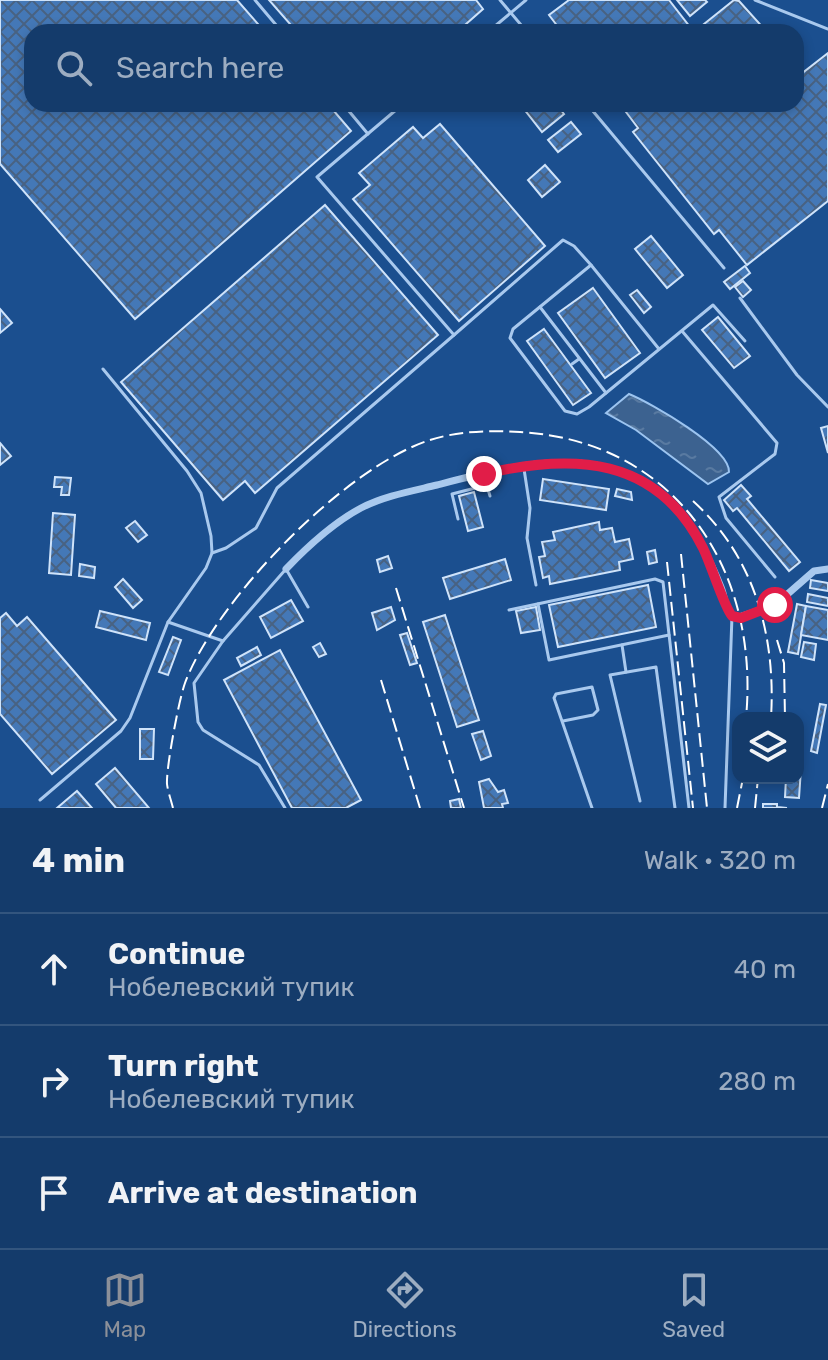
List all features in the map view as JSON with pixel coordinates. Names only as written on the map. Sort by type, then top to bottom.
[{"type":"street","points":[[286,569],[329,530],[361,508],[385,498],[523,465],[582,463],[635,477],[656,490],[687,521],[702,546],[732,616],[741,618],[775,605],[814,571],[828,569]]},
{"type":"lane","points":[[255,0],[275,24]]},
{"type":"lane","points":[[500,0],[520,24]]},
{"type":"lane","points":[[498,24],[526,0]]},
{"type":"lane","points":[[755,0],[828,29]]},
{"type":"lane","points":[[350,112],[368,134]]},
{"type":"lane","points":[[394,112],[317,177],[454,335]]},
{"type":"lane","points":[[594,112],[724,268]]},
{"type":"lane","points":[[212,553],[226,548],[256,528],[277,488],[563,240],[574,246],[591,265],[659,349]]},
{"type":"lane","points":[[591,265],[513,329],[510,338],[565,411],[577,414],[713,305],[745,341]]},
{"type":"lane","points":[[740,298],[797,375],[828,407]]},
{"type":"lane","points":[[540,307],[606,393]]},
{"type":"lane","points":[[682,331],[777,443],[775,454],[719,497],[726,518],[775,577]]},
{"type":"lane","points":[[572,364],[579,359]]},
{"type":"lane","points":[[40,800],[121,731],[141,695],[168,622],[206,568],[212,553],[201,493],[103,369]]},
{"type":"lane","points":[[523,465],[530,508],[527,538],[536,585]]},
{"type":"lane","points":[[484,474],[490,496]]},
{"type":"lane","points":[[458,519],[452,494],[487,485]]},
{"type":"lane","points":[[285,808],[259,765],[203,730],[198,722],[194,683],[223,641],[286,569],[308,607]]},
{"type":"lane","points":[[509,610],[660,580],[665,586],[689,808]]},
{"type":"lane","points":[[538,603],[549,660],[669,635]]},
{"type":"lane","points":[[725,808],[732,616]]},
{"type":"lane","points":[[168,622],[223,641]]},
{"type":"lane","points":[[622,645],[626,672]]},
{"type":"lane","points":[[640,801],[610,675],[656,667],[675,808]]},
{"type":"lane","points":[[563,721],[593,715],[598,710],[592,687],[556,694],[554,698],[592,808]]},
{"type":"water","points":[[629,394],[671,416],[704,439],[726,462],[729,472],[708,484],[636,430],[606,413]]},
{"type":"building","points":[[0,0],[237,0],[258,24],[24,24],[24,112],[335,112],[351,131],[135,319],[0,164]]},
{"type":"building","points":[[269,0],[476,0],[483,9],[466,24],[290,24]]},
{"type":"building","points":[[569,0],[669,0],[688,24],[556,24],[549,15]]},
{"type":"building","points":[[677,0],[705,0],[707,2],[690,16]]},
{"type":"building","points":[[734,0],[739,1],[760,24],[704,24]]},
{"type":"building","points":[[828,53],[828,201],[747,265],[719,230],[714,234],[633,132],[638,128],[626,112],[804,112],[804,72]]},
{"type":"building","points":[[526,112],[562,112],[564,114],[542,132]]},
{"type":"building","points":[[571,122],[581,134],[558,152],[548,140]]},
{"type":"building","points":[[440,124],[545,246],[459,321],[353,199],[370,185],[359,173],[413,127],[423,138]]},
{"type":"building","points":[[545,165],[560,182],[542,197],[528,180]]},
{"type":"building","points":[[325,205],[438,335],[255,493],[245,481],[223,500],[121,382]]},
{"type":"building","points":[[651,236],[683,275],[667,288],[635,249]]},
{"type":"building","points":[[745,266],[750,273],[730,289],[724,282]]},
{"type":"building","points":[[743,281],[751,290],[743,297],[735,287]]},
{"type":"building","points":[[593,288],[640,353],[605,378],[558,313]]},
{"type":"building","points":[[637,290],[651,307],[644,313],[630,295]]},
{"type":"building","points":[[0,309],[12,323],[0,333]]},
{"type":"building","points":[[718,317],[750,356],[734,368],[702,330]]},
{"type":"building","points":[[544,329],[591,393],[573,405],[527,341]]},
{"type":"building","points":[[828,426],[828,453],[821,428]]},
{"type":"building","points":[[0,443],[11,456],[0,465]]},
{"type":"building","points":[[55,477],[71,478],[69,495],[61,495],[62,487],[54,487]]},
{"type":"building","points":[[543,479],[609,489],[606,510],[540,500]]},
{"type":"building","points":[[741,485],[751,496],[747,499],[800,562],[789,571],[737,508],[733,511],[724,500]]},
{"type":"building","points":[[617,489],[631,492],[632,500],[615,496]]},
{"type":"building","points":[[474,492],[483,527],[468,531],[459,496]]},
{"type":"building","points":[[53,513],[75,515],[71,575],[49,573]]},
{"type":"building","points":[[135,521],[147,535],[138,542],[126,528]]},
{"type":"building","points":[[599,522],[600,530],[612,528],[615,542],[629,539],[633,559],[619,562],[620,570],[550,584],[549,576],[543,578],[539,557],[545,556],[542,542],[555,540],[553,532]]},
{"type":"building","points":[[655,550],[657,562],[649,564],[647,552]]},
{"type":"building","points":[[388,556],[392,568],[380,572],[377,560]]},
{"type":"building","points":[[505,559],[511,580],[450,599],[443,578]]},
{"type":"building","points":[[80,564],[95,567],[94,578],[79,576]]},
{"type":"building","points":[[123,579],[142,600],[133,608],[115,587]]},
{"type":"building","points":[[811,580],[828,583],[828,591],[810,588]]},
{"type":"building","points":[[648,585],[656,627],[558,647],[549,605]]},
{"type":"building","points":[[808,594],[828,598],[828,606],[807,602]]},
{"type":"building","points":[[291,600],[303,621],[271,638],[260,617]]},
{"type":"building","points":[[797,604],[806,606],[798,654],[788,652]]},
{"type":"building","points":[[806,606],[828,610],[828,640],[801,635]]},
{"type":"building","points":[[391,607],[395,620],[377,630],[372,613]]},
{"type":"building","points":[[536,607],[540,630],[521,633],[516,611]]},
{"type":"building","points":[[100,611],[150,623],[146,640],[96,627]]},
{"type":"building","points":[[6,613],[17,626],[27,617],[116,720],[52,774],[0,714],[0,618]]},
{"type":"building","points":[[445,615],[479,720],[457,727],[423,622]]},
{"type":"building","points":[[407,633],[417,663],[410,665],[400,635]]},
{"type":"building","points":[[173,637],[181,640],[168,675],[159,672]]},
{"type":"building","points":[[804,642],[816,644],[814,660],[801,657]]},
{"type":"building","points":[[320,643],[326,654],[319,657],[313,647]]},
{"type":"building","points":[[257,647],[261,655],[241,666],[237,658]]},
{"type":"building","points":[[280,650],[361,800],[346,808],[292,808],[224,680]]},
{"type":"building","points":[[820,704],[826,705],[817,753],[811,751]]},
{"type":"building","points":[[140,729],[154,729],[153,759],[140,759]]},
{"type":"building","points":[[483,731],[491,756],[481,760],[472,734]]},
{"type":"building","points":[[115,768],[149,808],[116,808],[96,784]]},
{"type":"building","points":[[489,779],[498,792],[504,790],[508,803],[502,804],[503,808],[484,808],[479,782]]},
{"type":"building","points":[[786,784],[800,784],[799,798],[785,797]]},
{"type":"building","points":[[77,791],[92,808],[57,808]]},
{"type":"building","points":[[459,799],[461,808],[451,808],[450,801]]},
{"type":"building","points":[[763,804],[777,804],[777,807],[787,808],[763,808]]},
{"type":"railway","points":[[173,808],[167,776],[182,691],[201,650],[224,614],[287,540],[323,507],[396,455],[430,440],[452,435],[509,431],[575,441],[623,460],[664,487],[697,523],[722,565],[739,612],[747,664],[746,712]]},
{"type":"railway","points":[[693,501],[732,547],[757,600],[770,658],[771,712]]},
{"type":"railway","points":[[681,554],[707,808]]},
{"type":"railway","points":[[667,562],[693,808]]},
{"type":"railway","points":[[396,588],[464,808]]},
{"type":"railway","points":[[777,640],[784,663],[785,712]]},
{"type":"railway","points":[[381,680],[420,808]]},
{"type":"railway","points":[[737,808],[742,784]]},
{"type":"railway","points":[[755,808],[757,784]]},
{"type":"railway","points":[[822,808],[828,784]]},
{"type":"route","points":[[484,474],[531,463],[559,461],[607,467],[635,477],[656,490],[687,521],[702,546],[732,616],[741,618],[775,605]]}]
